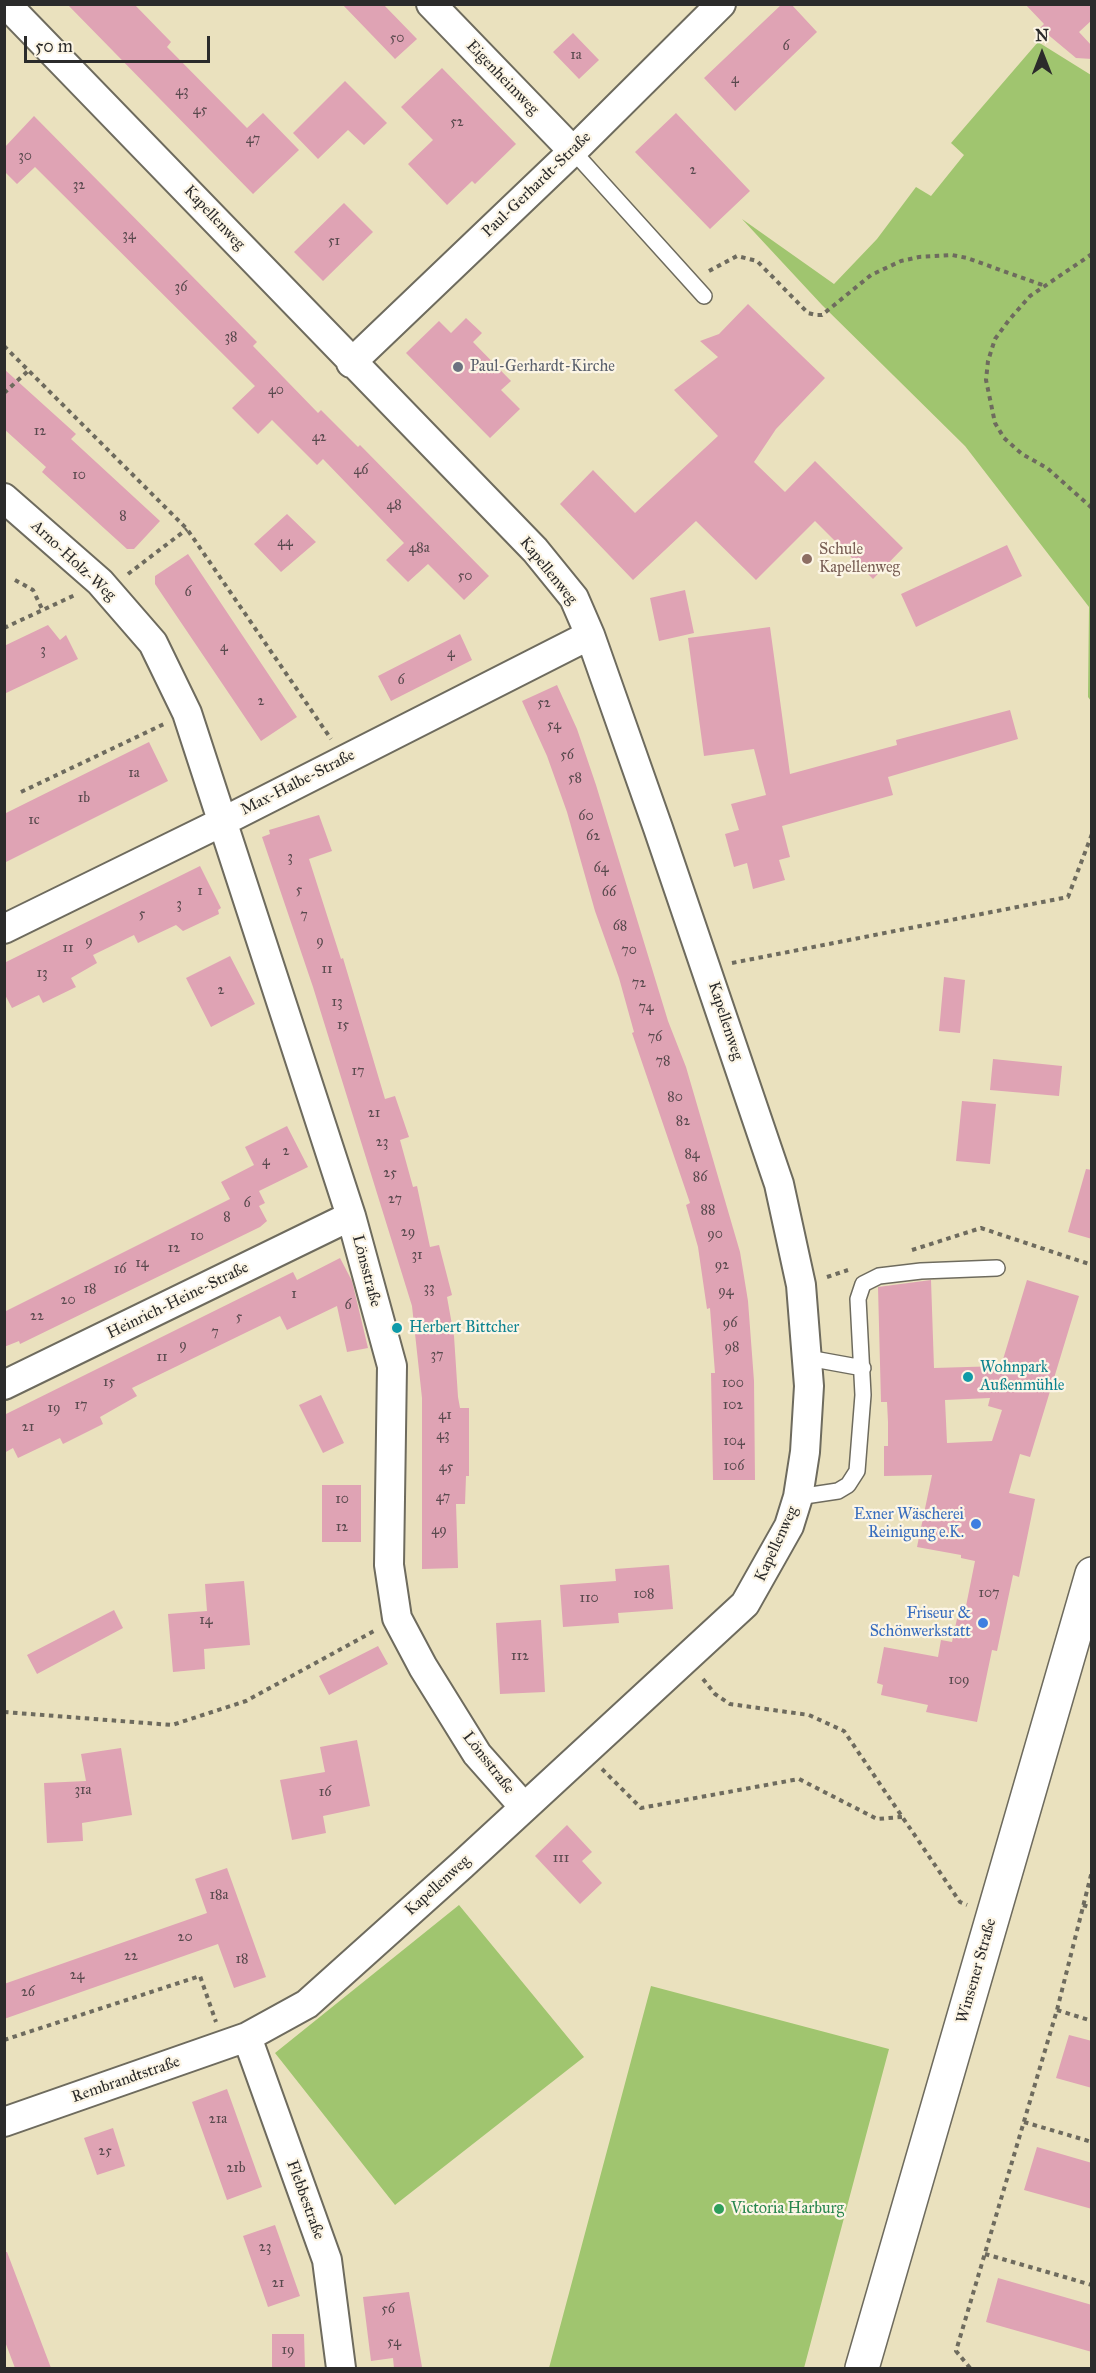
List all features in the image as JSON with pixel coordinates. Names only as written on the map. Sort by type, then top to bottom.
[{"type":"main road","name":"Winsener Straße","points":[[862,2368],[1092,1574]]},
{"type":"street","name":"Kapellenweg","points":[[6,4],[144,144],[351,363],[535,550],[574,598],[590,635],[707,968],[779,1184],[801,1285],[808,1358],[805,1452],[798,1497],[789,1526],[746,1604],[307,2004],[236,2041]]},
{"type":"street","name":"Eigenheimweg","points":[[430,4],[573,151]]},
{"type":"street","name":"Paul-Gerhardt-Straße","points":[[351,363],[573,151],[721,4]]},
{"type":"street","name":"Arno-Holz-Weg","points":[[5,499],[100,582],[153,642],[187,713],[222,822]]},
{"type":"street","name":"Max-Halbe-Straße","points":[[4,929],[222,822],[590,635]]},
{"type":"street","name":"Lönsstraße","points":[[222,822],[351,1216],[392,1366],[389,1565],[398,1618],[423,1667],[477,1754],[524,1808]]},
{"type":"street","name":"Heinrich-Heine-Straße","points":[[4,1385],[351,1216]]},
{"type":"street","name":"Rembrandtstraße","points":[[4,2122],[236,2041]]},
{"type":"street","name":"Flebbestraße","points":[[236,2041],[327,2260],[341,2368]]},
{"type":"lane","points":[[573,151],[700,290]]},
{"type":"lane","points":[[798,1497],[837,1491],[854,1478],[860,1459],[862,1368],[858,1292],[869,1278],[921,1271],[997,1268]]},
{"type":"lane","points":[[808,1358],[862,1368]]},
{"type":"path","points":[[1092,254],[1030,296],[995,339],[988,362],[986,380],[995,423],[1004,438],[1022,454],[1047,468],[1092,508]]},
{"type":"path","points":[[700,290],[724,261],[737,256],[757,261],[808,312],[816,315],[822,315],[871,275],[901,261],[919,257],[952,255],[967,258],[1045,286]]},
{"type":"path","points":[[4,346],[187,528],[345,759]]},
{"type":"path","points":[[4,393],[28,370]]},
{"type":"path","points":[[4,628],[100,582],[124,577],[187,528]]},
{"type":"path","points":[[15,580],[33,590],[43,611]]},
{"type":"path","points":[[21,792],[187,713]]},
{"type":"path","points":[[707,968],[1068,897],[1092,834]]},
{"type":"path","points":[[4,1713],[172,1725],[246,1701],[398,1618]]},
{"type":"path","points":[[687,1657],[715,1694],[730,1704],[808,1715],[844,1731],[960,1902],[994,1912]]},
{"type":"path","points":[[584,1752],[641,1808],[799,1779],[877,1819],[903,1816]]},
{"type":"path","points":[[970,2368],[956,2351],[1057,2010],[1092,1871]]},
{"type":"path","points":[[1083,1905],[1092,1908]]},
{"type":"path","points":[[4,2040],[200,1976],[236,2041]]},
{"type":"path","points":[[1057,2010],[1092,2021]]},
{"type":"path","points":[[1024,2122],[1092,2142]]},
{"type":"path","points":[[985,2254],[1092,2285]]},
{"type":"green space","points":[[1038,42],[1091,75],[1091,701],[1088,697],[1089,607],[965,446],[822,305],[742,219],[834,284],[877,239],[916,187],[931,196],[964,155],[951,143]]},
{"type":"green space","points":[[459,1905],[584,2057],[395,2205],[275,2053]]},
{"type":"green space","name":"Victoria Harburg","points":[[651,1986],[889,2049],[804,2368],[549,2368]]},
{"type":"building","points":[[67,4],[134,4],[171,42],[167,47],[247,128],[263,113],[299,150],[253,194]]},
{"type":"building","points":[[342,4],[383,4],[417,39],[395,59]]},
{"type":"building","points":[[782,4],[791,4],[817,32],[735,111],[704,78]]},
{"type":"building","points":[[1025,4],[1092,4],[1092,20],[1079,32],[1092,46],[1092,59],[1076,58],[1040,28],[1044,24]]},
{"type":"building","points":[[573,33],[599,60],[579,79],[553,52]]},
{"type":"building","points":[[442,68],[516,144],[475,184],[472,181],[447,205],[408,164],[433,140],[401,107]]},
{"type":"building","points":[[345,81],[387,123],[364,145],[348,130],[318,159],[293,133]]},
{"type":"building","points":[[676,113],[750,191],[710,229],[635,152]]},
{"type":"building","points":[[34,116],[257,342],[253,346],[318,413],[321,410],[358,447],[360,445],[489,576],[464,600],[428,564],[408,582],[386,560],[404,543],[323,459],[317,465],[272,420],[258,434],[232,408],[255,386],[35,167],[17,184],[4,171],[4,148]]},
{"type":"building","points":[[344,203],[373,232],[323,281],[294,252]]},
{"type":"building","points":[[748,304],[825,378],[776,429],[754,462],[785,492],[815,461],[903,548],[873,579],[815,521],[756,580],[696,521],[633,580],[560,504],[593,470],[635,513],[718,436],[674,390],[718,357],[700,341],[719,334]]},
{"type":"building","name":"Paul-Gerhardt-Kirche","points":[[466,318],[482,333],[473,342],[511,381],[501,390],[520,409],[490,438],[406,353],[439,321],[451,333]]},
{"type":"building","points":[[4,369],[76,434],[71,439],[160,521],[134,549],[127,549],[42,472],[46,467],[4,429]]},
{"type":"building","points":[[287,514],[316,542],[281,572],[254,544]]},
{"type":"building","points":[[1007,545],[1022,576],[916,627],[901,594]]},
{"type":"building","points":[[188,554],[297,717],[261,741],[155,584],[155,576]]},
{"type":"building","points":[[685,590],[694,633],[659,641],[650,598]]},
{"type":"building","points":[[48,625],[60,640],[66,635],[78,659],[4,694],[4,646]]},
{"type":"building","points":[[770,627],[790,774],[897,745],[896,740],[1010,710],[1018,739],[888,777],[893,795],[782,826],[790,857],[779,860],[785,880],[753,889],[747,863],[734,867],[725,834],[739,830],[731,804],[766,795],[754,749],[704,756],[688,638]]},
{"type":"building","points":[[460,634],[472,660],[391,701],[378,676]]},
{"type":"building","points":[[557,685],[577,729],[596,785],[668,1021],[686,1067],[740,1252],[748,1301],[754,1381],[755,1480],[713,1480],[711,1373],[715,1373],[710,1308],[707,1309],[698,1247],[686,1205],[690,1203],[632,1033],[634,1032],[619,978],[595,911],[567,812],[547,756],[522,701]]},
{"type":"building","points":[[149,742],[168,781],[4,863],[4,814]]},
{"type":"building","points":[[319,815],[332,851],[309,859],[341,959],[343,958],[385,1099],[395,1096],[409,1137],[400,1140],[413,1187],[417,1186],[430,1247],[439,1245],[452,1295],[447,1297],[454,1336],[458,1397],[460,1408],[469,1408],[469,1476],[466,1476],[465,1504],[456,1504],[458,1568],[422,1569],[422,1398],[412,1306],[313,987],[262,837],[270,834],[269,830]]},
{"type":"building","points":[[200,866],[221,908],[218,910],[219,914],[183,931],[176,925],[138,943],[134,935],[93,955],[97,963],[71,978],[76,987],[43,1003],[39,995],[12,1008],[4,993],[4,963]]},
{"type":"building","points":[[230,956],[255,1004],[211,1027],[186,978]]},
{"type":"building","points":[[944,977],[965,980],[960,1033],[939,1031]]},
{"type":"building","points":[[993,1059],[1062,1066],[1059,1096],[990,1090]]},
{"type":"building","points":[[962,1101],[996,1104],[990,1164],[956,1161]]},
{"type":"building","points":[[287,1126],[308,1167],[259,1191],[265,1203],[259,1206],[267,1221],[260,1227],[20,1344],[19,1341],[4,1347],[4,1312],[230,1199],[221,1182],[254,1165],[245,1147]]},
{"type":"building","points":[[1086,1169],[1092,1170],[1092,1239],[1068,1232]]},
{"type":"building","points":[[340,1258],[352,1281],[368,1348],[347,1352],[337,1306],[287,1330],[280,1316],[132,1388],[137,1396],[100,1417],[103,1424],[63,1444],[60,1438],[18,1458],[13,1448],[4,1453],[4,1415],[293,1272],[297,1280]]},
{"type":"building","points":[[931,1280],[934,1368],[1001,1366],[1027,1280],[1079,1296],[1030,1457],[1020,1454],[1009,1493],[1035,1499],[1019,1577],[1013,1575],[997,1651],[992,1650],[977,1722],[926,1712],[928,1705],[881,1695],[883,1685],[877,1683],[884,1647],[938,1657],[941,1640],[952,1642],[958,1614],[964,1616],[975,1561],[961,1558],[961,1555],[917,1547],[932,1475],[884,1476],[884,1446],[888,1446],[888,1422],[887,1402],[881,1402],[878,1287]],"holes":[[[990,1398],[988,1406],[1002,1410],[992,1441],[947,1443],[945,1400]]]},
{"type":"building","points":[[321,1395],[344,1443],[323,1453],[299,1405]]},
{"type":"building","points":[[322,1485],[361,1485],[361,1542],[322,1542]]},
{"type":"building","points":[[669,1565],[673,1609],[618,1613],[619,1623],[563,1627],[560,1585],[616,1581],[615,1569]]},
{"type":"building","points":[[244,1581],[250,1645],[204,1649],[205,1669],[173,1672],[168,1614],[207,1611],[205,1584]]},
{"type":"building","points":[[114,1610],[123,1628],[37,1674],[27,1655]]},
{"type":"building","points":[[541,1620],[545,1692],[500,1694],[496,1623]]},
{"type":"building","points":[[378,1646],[388,1664],[329,1695],[319,1676]]},
{"type":"building","points":[[357,1740],[370,1806],[323,1816],[326,1833],[292,1840],[280,1780],[325,1772],[320,1747]]},
{"type":"building","points":[[121,1748],[132,1815],[82,1823],[83,1841],[47,1843],[44,1783],[86,1781],[81,1754]]},
{"type":"building","points":[[567,1825],[592,1852],[582,1861],[602,1883],[580,1904],[535,1856]]},
{"type":"building","points":[[227,1868],[266,1977],[234,1988],[218,1944],[4,2019],[4,1984],[207,1913],[195,1879]]},
{"type":"building","points":[[1069,2035],[1092,2041],[1092,2088],[1056,2078]]},
{"type":"building","points":[[227,2089],[262,2187],[227,2200],[192,2102]]},
{"type":"building","points":[[113,2128],[125,2166],[97,2175],[84,2138]]},
{"type":"building","points":[[1037,2147],[1092,2163],[1092,2209],[1024,2190]]},
{"type":"building","points":[[275,2225],[300,2296],[268,2307],[243,2236]]},
{"type":"building","points":[[4,2252],[7,2252],[51,2368],[15,2368],[4,2339]]},
{"type":"building","points":[[998,2278],[1092,2305],[1092,2352],[986,2322]]},
{"type":"building","points":[[409,2292],[422,2367],[394,2368],[393,2358],[371,2361],[363,2297]]},
{"type":"building","points":[[272,2334],[304,2334],[305,2368],[272,2368]]},
{"type":"place","name":"Paul-Gerhardt-Kirche","points":[[458,367]]},
{"type":"place","name":"Schule Kapellenweg","points":[[807,559]]},
{"type":"place","name":"Herbert Bittcher","points":[[397,1328]]},
{"type":"place","name":"Wohnpark Außenmühle","points":[[968,1377]]},
{"type":"place","name":"Exner Wäscherei Reinigung e.K.","points":[[976,1524]]},
{"type":"place","name":"Friseur & Schönwerkstatt","points":[[983,1623]]},
{"type":"place","name":"Victoria Harburg","points":[[719,2209]]}]
